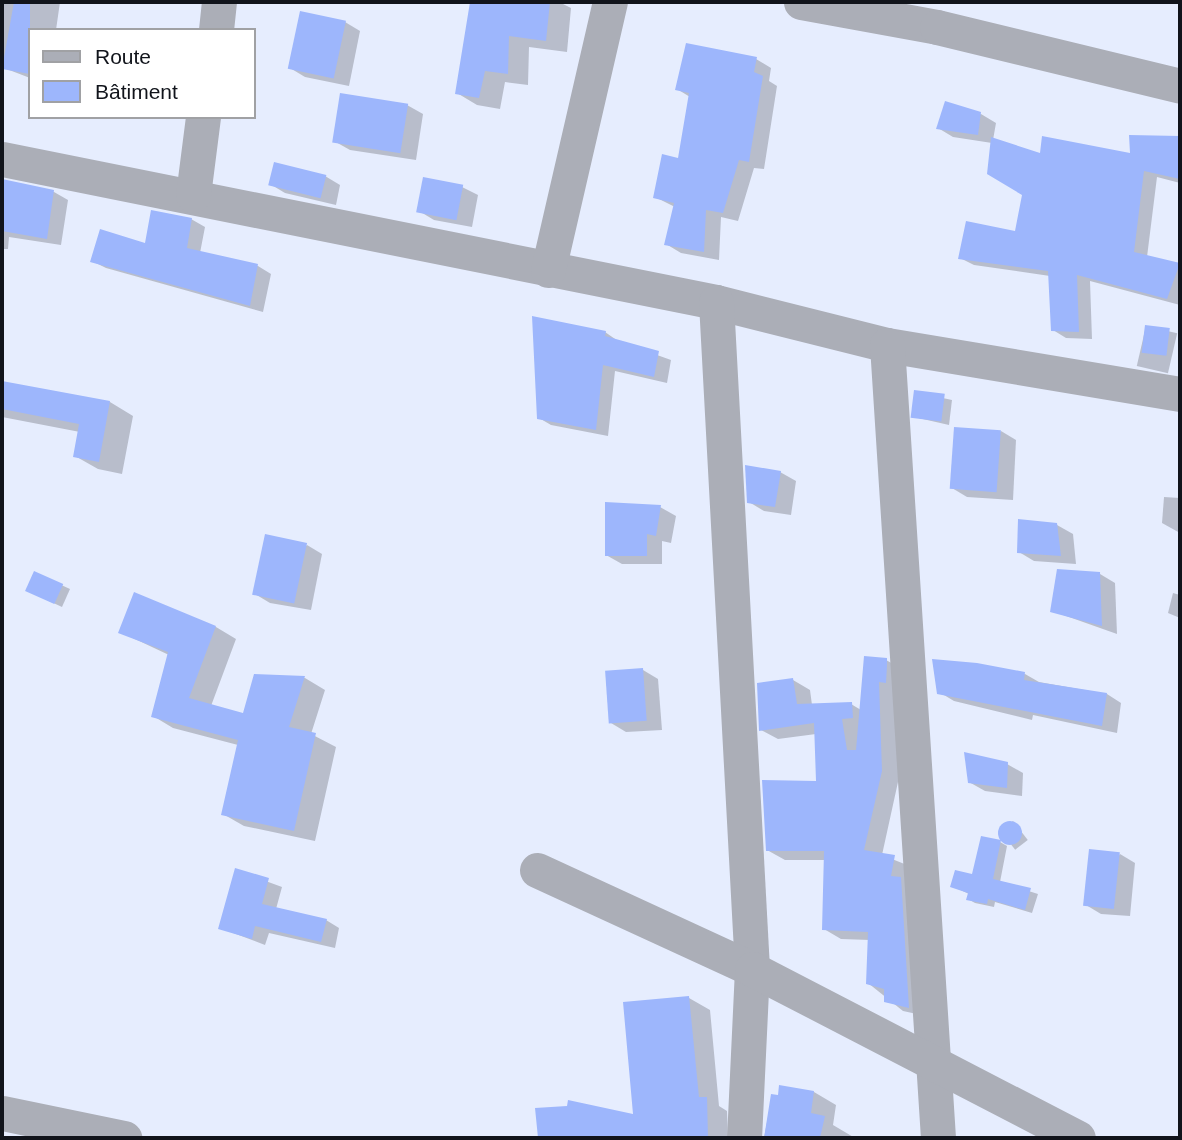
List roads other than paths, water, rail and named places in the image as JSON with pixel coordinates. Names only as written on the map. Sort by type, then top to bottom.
[{"type":"street","points":[[216,28],[219,2]]},
{"type":"street","points":[[548,270],[610,2]]},
{"type":"street","points":[[801,2],[938,14],[1180,86]]},
{"type":"street","points":[[192,195],[203,119]]},
{"type":"street","points":[[2,159],[716,302],[887,345],[1180,394]]},
{"type":"street","points":[[716,302],[752,969],[744,1138]]},
{"type":"street","points":[[887,345],[938,1138]]},
{"type":"street","points":[[537,870],[752,969],[934,1067],[1078,1138]]},
{"type":"street","points":[[2,1113],[124,1138]]}]
